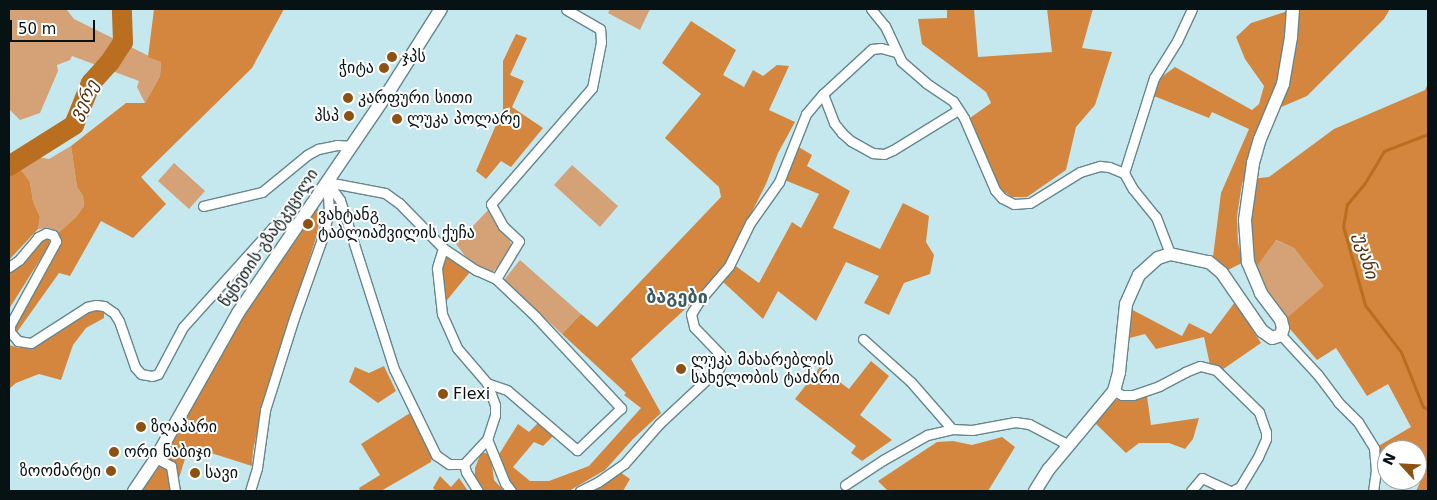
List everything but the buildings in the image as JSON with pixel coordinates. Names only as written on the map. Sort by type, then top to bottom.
[{"type":"street","name":"წყნეთის გზატკეცილი","points":[[134,491],[156,458],[238,313],[441,9]]},
{"type":"street","points":[[496,279],[519,241],[503,226],[491,204],[592,88],[601,42],[600,29],[566,9]]},
{"type":"street","points":[[871,9],[885,26],[896,52],[909,69],[946,95],[958,110],[995,190],[1007,202],[1014,204],[1030,203],[1091,168],[1100,166],[1124,173],[1133,189],[1156,217],[1170,254]]},
{"type":"street","points":[[1124,173],[1154,78],[1177,41],[1192,9]]},
{"type":"street","points":[[1035,491],[1049,469],[1114,391],[1119,372],[1122,320],[1132,286],[1148,265],[1170,254],[1199,258],[1215,267],[1262,331],[1272,338],[1280,335],[1283,328],[1280,320],[1261,293],[1248,262],[1244,220],[1253,163],[1260,139],[1283,84],[1291,37],[1293,9]]},
{"type":"street","points":[[580,491],[598,482],[624,464],[660,424],[718,368],[722,361],[720,354],[691,320],[690,314],[729,266],[750,223],[779,182],[806,114],[823,94],[872,49],[881,48],[896,52]]},
{"type":"street","points":[[823,94],[834,122],[842,133],[851,141],[873,153],[884,154],[893,150],[958,110]]},
{"type":"street","points":[[203,206],[262,192],[307,155],[337,145],[351,146]]},
{"type":"street","points":[[327,182],[340,200],[394,369],[436,455],[449,464],[464,464],[487,439],[495,415],[495,405],[487,384],[457,348],[446,326],[437,268],[443,248]]},
{"type":"street","points":[[327,182],[385,193],[419,221],[443,248],[476,270],[496,279],[536,318],[621,408],[577,450],[507,390],[487,384]]},
{"type":"street","points":[[250,491],[257,468],[265,410],[330,211],[327,182]]},
{"type":"street","points":[[9,267],[19,260],[38,237],[46,233],[53,235],[56,241],[10,325],[13,337],[24,344],[31,343],[87,307],[104,306],[114,312],[119,321],[135,366],[141,374],[152,376],[158,374],[183,328],[273,227],[280,224],[294,227]]},
{"type":"street","points":[[1280,335],[1318,376],[1338,402],[1358,422],[1374,448],[1376,470],[1374,491]]},
{"type":"street","points":[[863,339],[912,382],[952,428]]},
{"type":"street","points":[[1114,391],[1122,395],[1133,395],[1160,386],[1184,372],[1200,366],[1216,370],[1259,412],[1266,432],[1266,439],[1240,487],[1231,491],[1202,478],[1191,491]]},
{"type":"street","points":[[845,485],[883,460],[927,435],[952,428],[972,430],[996,424],[1020,422],[1030,424],[1068,446]]},
{"type":"street","points":[[487,439],[504,483],[511,491]]},
{"type":"street","points":[[156,458],[171,466],[176,491]]},
{"type":"street","points":[[464,464],[466,472],[478,491]]},
{"type":"shaded area","points":[[9,9],[66,9],[74,19],[161,62],[160,76],[145,103],[137,87],[139,81],[72,56],[70,60],[57,65],[58,71],[40,113],[20,120],[9,109]]},
{"type":"shaded area","points":[[154,9],[284,9],[252,68],[141,177],[166,204],[133,238],[101,221],[70,276],[59,273],[17,332],[13,330],[12,326],[56,235],[76,217],[84,206],[83,196],[77,187],[71,146],[126,103],[145,103],[160,76],[161,62],[148,57]]},
{"type":"shaded area","points":[[610,9],[650,9],[640,30],[608,13]]},
{"type":"shaded area","points":[[947,9],[974,9],[978,57],[1052,52],[1047,9],[1093,9],[1082,48],[1112,52],[1095,105],[1076,127],[1066,170],[1027,197],[1012,197],[1003,191],[991,173],[970,118],[991,103],[986,92],[922,44],[918,19],[947,18]]},
{"type":"shaded area","points":[[1297,9],[1390,9],[1384,19],[1307,96],[1279,108]]},
{"type":"shaded area","points":[[1288,11],[1289,29],[1278,90],[1242,184],[1237,216],[1238,243],[1244,262],[1226,271],[1213,257],[1221,193],[1249,129],[1212,112],[1209,118],[1149,94],[1156,81],[1175,67],[1252,110],[1259,104],[1264,86],[1245,59],[1236,37],[1251,23]]},
{"type":"shaded area","points":[[691,21],[736,50],[723,75],[744,87],[753,70],[763,76],[777,65],[789,66],[769,110],[795,122],[778,153],[766,184],[727,261],[696,299],[631,359],[661,413],[633,439],[605,470],[569,491],[517,491],[506,479],[498,456],[518,424],[529,432],[542,419],[555,434],[543,446],[534,442],[513,467],[530,481],[549,481],[589,466],[641,408],[624,395],[626,393],[562,334],[581,314],[597,327],[721,197],[719,187],[665,138],[701,94],[662,63]]},
{"type":"shaded area","points":[[516,34],[527,38],[510,75],[524,81],[512,107],[543,128],[511,167],[501,161],[486,179],[476,171],[503,109],[503,61]]},
{"type":"shaded area","points":[[1428,84],[1428,491],[1416,491],[1427,490],[1427,440],[1389,440],[1411,427],[1388,384],[1367,396],[1336,348],[1317,360],[1283,321],[1324,286],[1294,248],[1276,240],[1255,269],[1248,246],[1251,179],[1269,177],[1334,129],[1425,90]]},
{"type":"shaded area","points":[[71,146],[77,187],[83,196],[84,206],[76,217],[56,235],[50,228],[38,229],[40,217],[33,201],[30,182],[19,167],[9,171],[32,156],[49,159]]},
{"type":"shaded area","points":[[797,146],[812,155],[807,166],[850,191],[833,228],[880,249],[903,203],[929,216],[926,242],[934,255],[930,274],[904,283],[889,315],[864,303],[879,276],[846,262],[816,321],[778,291],[763,319],[721,280],[733,264],[759,283],[792,222],[801,228],[819,194],[782,179]]},
{"type":"shaded area","points":[[174,163],[205,191],[189,209],[158,181]]},
{"type":"shaded area","points":[[572,165],[618,206],[600,227],[554,185]]},
{"type":"shaded area","points":[[19,167],[30,182],[33,201],[40,217],[38,229],[9,260],[9,171]]},
{"type":"shaded area","points":[[316,206],[321,214],[316,238],[264,401],[253,451],[252,466],[189,446],[175,491],[140,491],[166,455],[250,303]]},
{"type":"shaded area","points":[[490,208],[509,237],[512,248],[508,256],[492,273],[475,269],[456,244]]},
{"type":"shaded area","points":[[46,236],[50,240],[48,247],[9,309],[9,269],[42,237]]},
{"type":"shaded area","points":[[1275,240],[1294,248],[1325,286],[1283,321],[1255,269]]},
{"type":"shaded area","points":[[452,249],[470,272],[443,305],[441,264]]},
{"type":"shaded area","points":[[520,260],[581,314],[562,334],[504,280]]},
{"type":"shaded area","points":[[1235,302],[1261,343],[1219,372],[1210,365],[1204,337],[1156,349],[1145,334],[1122,340],[1127,307],[1182,336],[1189,323],[1211,334]]},
{"type":"shaded area","points":[[90,310],[101,311],[104,313],[104,318],[86,328],[73,345],[61,380],[39,374],[16,383],[9,389],[9,345],[19,348],[29,346]]},
{"type":"shaded area","points":[[871,361],[889,376],[860,415],[892,440],[862,461],[851,453],[856,446],[795,399],[820,367],[849,389]]},
{"type":"shaded area","points":[[384,366],[396,391],[378,403],[349,382],[355,367],[369,373]]},
{"type":"shaded area","points":[[1147,396],[1151,425],[1199,418],[1193,439],[1185,449],[1169,443],[1139,443],[1126,453],[1094,422],[1113,401],[1121,398]]},
{"type":"shaded area","points":[[410,413],[432,456],[431,462],[381,491],[360,491],[359,488],[380,475],[361,444]]},
{"type":"shaded area","points":[[1002,437],[1015,447],[988,491],[888,491],[878,481],[937,442],[953,441],[972,445]]},
{"type":"shaded area","points":[[481,453],[486,453],[491,457],[494,480],[504,491],[484,491],[481,487],[475,476],[475,468]]},
{"type":"shaded area","points":[[617,470],[630,479],[623,491],[587,491]]},
{"type":"shaded area","points":[[440,476],[451,487],[459,478],[468,491],[436,491],[433,488]]},
{"type":"waterway","name":"ვერე","points":[[9,166],[74,125],[91,83],[110,62],[123,42],[122,9]]},
{"type":"waterway","name":"უკანი","points":[[1428,134],[1384,151],[1364,184],[1347,204],[1343,226],[1365,305],[1401,352],[1423,407],[1428,409]]},
{"type":"place","name":"ჯპს","points":[[392,57]]},
{"type":"place","name":"ჭიტა","points":[[384,68]]},
{"type":"place","name":"კარფური სითი","points":[[348,98]]},
{"type":"place","name":"პსპ","points":[[349,116]]},
{"type":"place","name":"ლუკა პოლარე","points":[[397,119]]},
{"type":"place","name":"ვახტანგ ტაბლიაშვილის ქუჩა","points":[[308,224]]},
{"type":"place","name":"ლუკა მახარებლის სახელობის ტაძარი","points":[[681,369]]},
{"type":"place","name":"Flexi","points":[[443,394]]},
{"type":"place","name":"ზღაპარი","points":[[141,427]]},
{"type":"place","name":"ორი ნაბიჯი","points":[[114,452]]},
{"type":"place","name":"ზოომარტი","points":[[111,471]]},
{"type":"place","name":"სავი","points":[[195,473]]},
{"type":"district","name":"ბაგები","points":[[677,297]]}]
